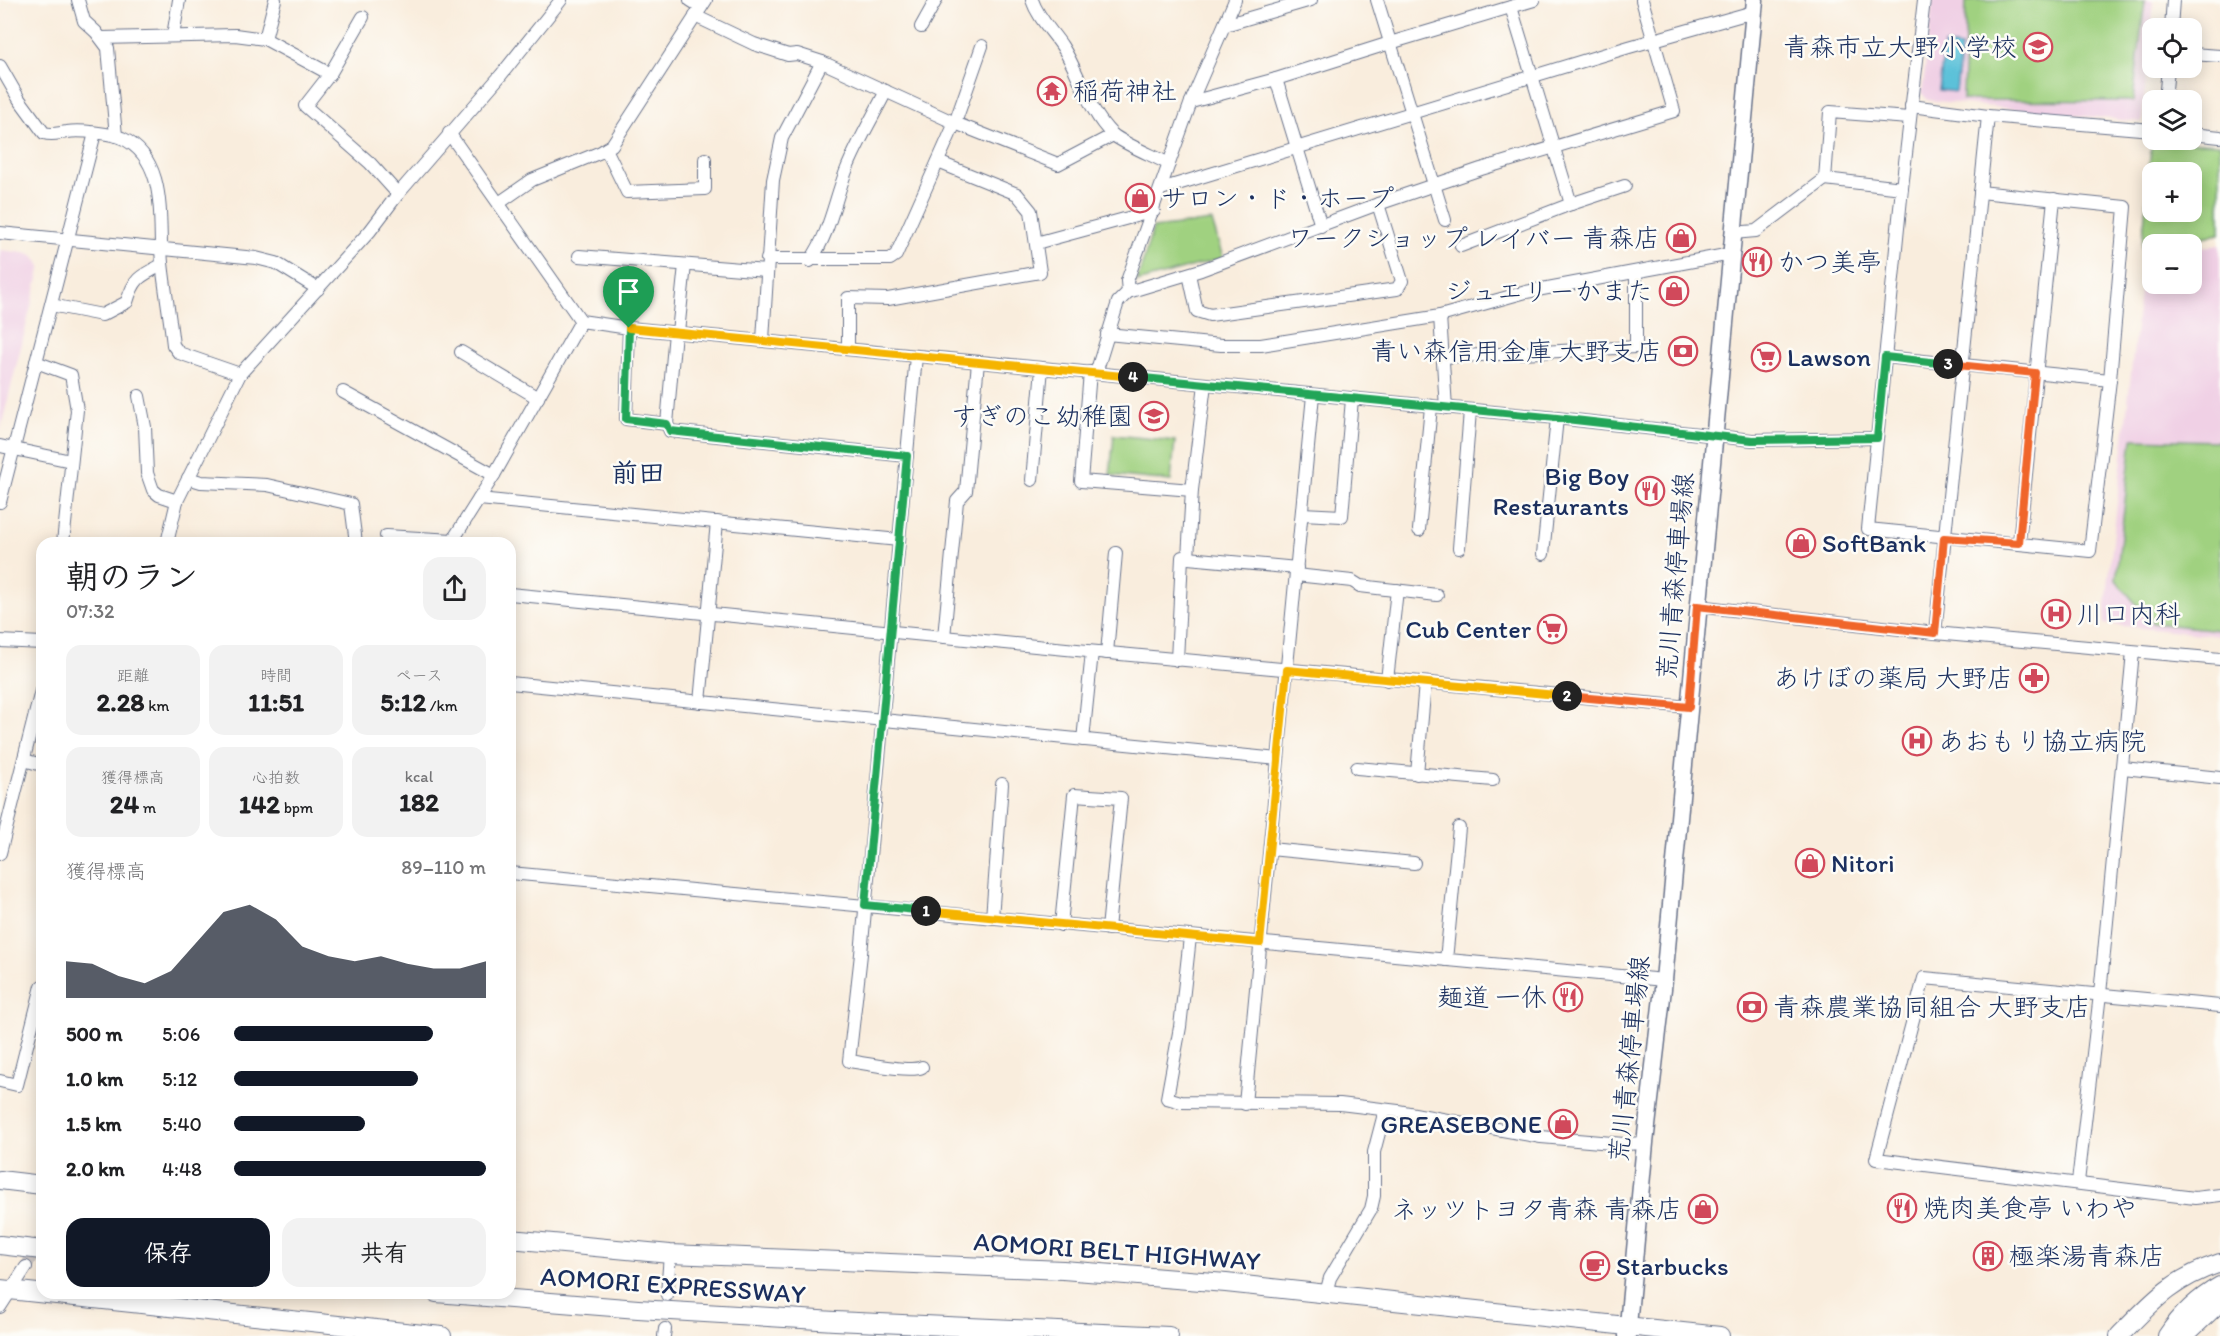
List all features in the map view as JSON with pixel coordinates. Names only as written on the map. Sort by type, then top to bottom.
[{"type":"highway","points":[[0,1180],[36,1184]]},
{"type":"highway","name":"AOMORI BELT HIGHWAY","points":[[516,1240],[670,1254],[1064,1270],[1326,1293],[1628,1331],[1720,1336]]},
{"type":"highway","points":[[0,1245],[36,1249]]},
{"type":"highway","points":[[2119,1336],[2161,1294],[2194,1273],[2220,1263]]},
{"type":"highway","points":[[2167,1336],[2175,1324],[2198,1301],[2220,1287]]},
{"type":"highway","points":[[6,1289],[36,1292]]},
{"type":"highway","points":[[99,1299],[442,1336]]},
{"type":"highway","name":"AOMORI EXPRESSWAY","points":[[512,1299],[835,1321],[1169,1336]]},
{"type":"highway","points":[[2184,1336],[2220,1302]]},
{"type":"highway","name":"AOMORI EXPRESSWAY","points":[[835,1321],[988,1336]]},
{"type":"main road","name":"荒川青森停車場線","points":[[1628,1331],[1644,1143],[1664,980],[1754,6]]},
{"type":"street","points":[[78,0],[84,21],[108,48],[116,136]]},
{"type":"street","points":[[173,36],[179,0]]},
{"type":"street","points":[[264,39],[275,0]]},
{"type":"street","points":[[168,537],[177,501],[240,374],[370,231],[398,194],[501,75],[561,0]]},
{"type":"street","points":[[690,0],[754,44],[822,62],[955,123],[1058,164],[1113,135]]},
{"type":"street","points":[[921,27],[936,0]]},
{"type":"street","points":[[1032,0],[1036,11],[1063,48],[1090,102],[1113,135],[1169,164]]},
{"type":"street","points":[[1128,292],[1127,281],[1154,211],[1191,102],[1235,0]]},
{"type":"street","points":[[1226,25],[1311,0]]},
{"type":"street","points":[[1377,0],[1445,220]]},
{"type":"street","points":[[1191,102],[1276,79],[1534,0]]},
{"type":"street","points":[[1192,490],[1081,481],[1094,373],[1118,302],[1128,292],[1189,274],[1378,204],[1674,111],[1642,0]]},
{"type":"street","points":[[1924,0],[1910,112],[1868,530],[2090,551],[2110,380],[2125,207],[1980,192]]},
{"type":"street","points":[[2172,18],[2174,0]]},
{"type":"street","points":[[1161,189],[1653,41],[1754,6]]},
{"type":"street","points":[[1510,7],[1571,204]]},
{"type":"street","points":[[499,203],[532,180],[612,145],[701,8]]},
{"type":"street","points":[[363,17],[330,74],[305,106],[370,163],[398,194]]},
{"type":"street","points":[[101,38],[235,35],[264,39],[330,74]]},
{"type":"street","points":[[579,256],[685,265],[767,265],[810,261],[890,260],[896,255],[955,123],[982,46]]},
{"type":"street","points":[[2202,55],[2220,56]]},
{"type":"street","points":[[763,340],[773,180],[782,138],[822,62]]},
{"type":"street","points":[[0,66],[44,133],[49,135],[67,132],[116,136],[135,147],[152,173],[160,204],[162,265],[173,345],[179,353],[240,374]]},
{"type":"street","points":[[1276,79],[1321,226]]},
{"type":"street","points":[[810,261],[821,245],[846,170],[886,91]]},
{"type":"street","points":[[1825,179],[1830,112],[1910,112],[1988,116],[2142,129]]},
{"type":"street","points":[[1935,633],[1988,116]]},
{"type":"street","points":[[449,133],[581,321],[629,328],[1557,418],[1752,440],[1877,438]]},
{"type":"street","points":[[0,502],[95,134]]},
{"type":"street","points":[[2202,135],[2220,137]]},
{"type":"street","points":[[606,149],[627,192],[705,189],[705,159]]},
{"type":"street","points":[[848,349],[848,298],[888,299],[1040,272],[1031,211],[1017,194],[938,162]]},
{"type":"street","points":[[1733,233],[1756,231],[1825,179],[1902,188]]},
{"type":"street","points":[[1461,246],[1625,186]]},
{"type":"street","points":[[2019,543],[2054,199]]},
{"type":"street","points":[[1189,274],[1197,310],[1210,315],[1397,289],[1402,281],[1378,204]]},
{"type":"street","points":[[1036,243],[1154,211]]},
{"type":"street","points":[[0,233],[256,258],[276,263],[318,289]]},
{"type":"street","points":[[1107,334],[1221,345],[1261,345],[1440,316],[1526,292],[1731,254]]},
{"type":"street","points":[[51,305],[102,315],[127,302],[132,286],[140,276],[162,265]]},
{"type":"street","points":[[685,265],[667,424],[670,431],[907,456]]},
{"type":"street","points":[[1444,357],[1636,347],[1636,272]]},
{"type":"street","points":[[1440,316],[1446,408]]},
{"type":"street","points":[[455,537],[494,475],[581,321]]},
{"type":"street","points":[[629,328],[626,419],[667,424]]},
{"type":"street","points":[[461,352],[538,398]]},
{"type":"street","points":[[916,356],[849,1061],[917,1070],[922,1067]]},
{"type":"street","points":[[1885,357],[2110,380]]},
{"type":"street","points":[[36,362],[71,375],[76,410],[64,537]]},
{"type":"street","points":[[944,637],[957,501],[966,491],[978,362]]},
{"type":"street","points":[[1032,480],[1042,368]]},
{"type":"street","points":[[1188,558],[1192,490],[1205,384]]},
{"type":"street","points":[[343,392],[494,475]]},
{"type":"street","points":[[1245,1104],[1313,395]]},
{"type":"street","points":[[139,396],[145,427],[147,473],[150,482],[153,490],[159,495],[177,501]]},
{"type":"street","points":[[1302,514],[1342,516],[1352,399]]},
{"type":"street","points":[[1419,530],[1431,407]]},
{"type":"street","points":[[1459,548],[1470,411]]},
{"type":"street","points":[[1543,554],[1557,418]]},
{"type":"street","points":[[0,446],[71,462]]},
{"type":"street","points":[[188,478],[201,482],[267,485],[351,504],[355,537]]},
{"type":"street","points":[[479,499],[899,540]]},
{"type":"street","points":[[700,702],[717,522]]},
{"type":"street","points":[[386,536],[399,537]]},
{"type":"street","points":[[1107,653],[1116,553]]},
{"type":"street","points":[[1177,660],[1182,557],[1297,572],[1352,581],[1360,586],[1437,595]]},
{"type":"street","points":[[1387,680],[1397,590]]},
{"type":"street","points":[[516,595],[1092,652],[1689,707]]},
{"type":"street","points":[[1697,606],[1935,633],[2220,659]]},
{"type":"street","points":[[0,641],[36,642]]},
{"type":"street","points":[[1083,740],[1092,652]]},
{"type":"street","points":[[2078,1182],[2100,994],[2133,652]]},
{"type":"street","points":[[1417,774],[1425,683]]},
{"type":"street","points":[[516,684],[1278,759]]},
{"type":"street","points":[[0,853],[36,711]]},
{"type":"street","points":[[24,760],[36,763]]},
{"type":"street","points":[[1357,768],[1493,780]]},
{"type":"street","points":[[2123,768],[2220,778]]},
{"type":"street","points":[[992,918],[1002,784]]},
{"type":"street","points":[[1061,925],[1074,795],[1120,798],[1108,929]]},
{"type":"street","points":[[1446,960],[1459,828]]},
{"type":"street","points":[[1270,849],[1414,863]]},
{"type":"street","points":[[516,874],[1664,980]]},
{"type":"street","points":[[1190,937],[1180,1027],[1167,1098],[1181,1102],[1340,1104],[1541,1137],[1624,1144],[1644,1143]]},
{"type":"street","points":[[2220,1006],[1924,978],[1876,1159],[2195,1198],[2220,1196]]},
{"type":"street","points":[[0,1081],[17,1085],[36,1030]]},
{"type":"street","points":[[1326,1293],[1330,1278],[1371,1209],[1374,1196],[1374,1152],[1385,1110]]},
{"type":"street","points":[[667,1295],[670,1254]]},
{"type":"street","points":[[0,1307],[6,1289],[26,1267]]},
{"type":"shaded area","name":"青森市立大野小学校","points":[[1933,0],[2153,0],[2151,18],[2142,18],[2142,78],[2146,78],[2145,90],[2142,90],[2142,122],[1927,100],[1922,93]]},
{"type":"shaded area","points":[[2220,245],[2220,636],[2104,624],[2142,271],[2142,294],[2202,294],[2202,248]]},
{"type":"shaded area","points":[[0,250],[31,254],[41,266],[0,431]]},
{"type":"green space","name":"青森市立大野小学校","points":[[1966,0],[2145,0],[2133,101],[1963,100]]},
{"type":"green space","points":[[2202,143],[2220,144],[2220,234],[2202,237],[2202,234],[2143,234],[2144,222],[2202,222],[2202,162],[2150,162],[2151,150],[2202,150]]},
{"type":"green space","points":[[1212,221],[1223,258],[1137,282],[1153,228]]},
{"type":"green space","points":[[1114,435],[1175,441],[1171,481],[1110,475]]},
{"type":"green space","points":[[2132,439],[2220,441],[2220,630],[2152,623],[2116,580]]},
{"type":"water","points":[[1944,45],[1961,47],[1956,92],[1939,90]]},
{"type":"tunnel","points":[[26,1267],[36,1248]]},
{"type":"place","name":"青森市立大野小学校","points":[[2038,47]]},
{"type":"place","name":"稲荷神社","points":[[1052,91]]},
{"type":"place","name":"サロン・ド・ホープ","points":[[1140,198]]},
{"type":"place","name":"ワークショップ レイバー 青森店","points":[[1681,238]]},
{"type":"place","name":"かつ美亭","points":[[1757,262]]},
{"type":"place","name":"ジュエリーかまた","points":[[1674,291]]},
{"type":"place","name":"青い森信用金庫 大野支店","points":[[1683,351]]},
{"type":"place","name":"Lawson","points":[[1766,357]]},
{"type":"place","name":"すぎのこ幼稚園","points":[[1154,416]]},
{"type":"place","name":"Big Boy Restaurants","points":[[1650,491]]},
{"type":"place","name":"SoftBank","points":[[1801,543]]},
{"type":"place","name":"川口内科","points":[[2056,614]]},
{"type":"place","name":"Cub Center","points":[[1552,629]]},
{"type":"place","name":"あけぼの薬局 大野店","points":[[2034,678]]},
{"type":"place","name":"あおもり協立病院","points":[[1917,741]]},
{"type":"place","name":"Nitori","points":[[1810,863]]},
{"type":"place","name":"麺道 一休","points":[[1568,997]]},
{"type":"place","name":"青森農業協同組合 大野支店","points":[[1752,1007]]},
{"type":"place","name":"GREASEBONE","points":[[1563,1124]]},
{"type":"place","name":"焼肉美食亭 いわや","points":[[1902,1208]]},
{"type":"place","name":"ネッツトヨタ青森 青森店","points":[[1703,1209]]},
{"type":"place","name":"極楽湯青森店","points":[[1988,1256]]},
{"type":"place","name":"Starbucks","points":[[1595,1266]]},
{"type":"district","name":"前田","points":[[638,473]]},
{"type":"route","points":[[629,328],[1557,418],[1752,440],[1877,438],[1885,357],[2035,373],[2019,543],[1944,538],[1935,633],[1697,606],[1689,707],[1287,670],[1260,943],[865,905],[907,456],[670,431],[667,424],[626,419],[629,328]]}]
